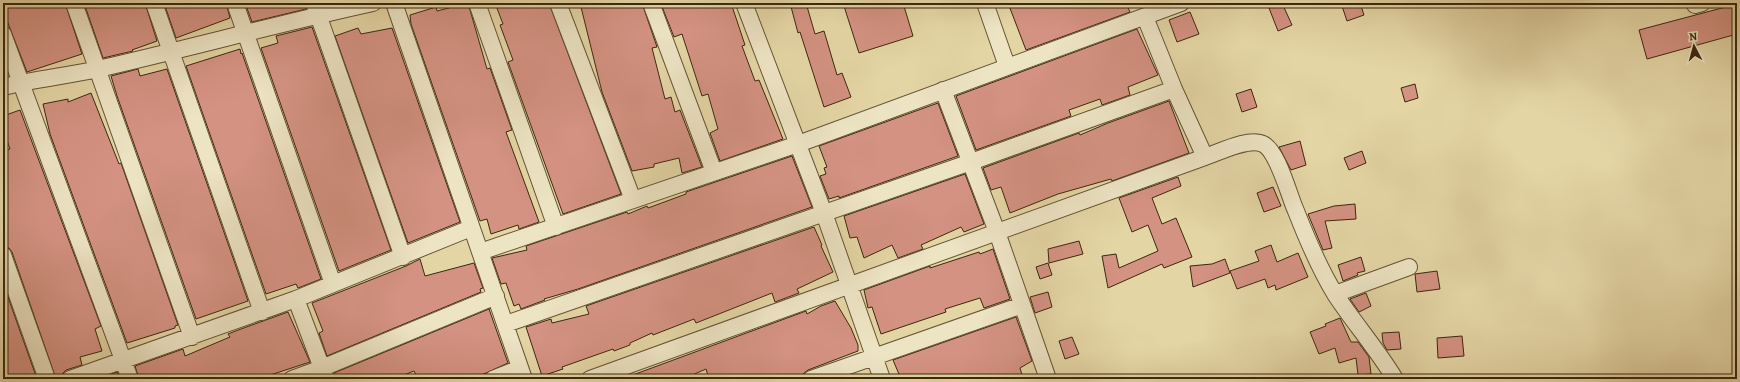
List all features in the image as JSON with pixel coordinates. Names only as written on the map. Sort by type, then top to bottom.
[{"type":"street","points":[[74,3],[96,69],[192,337]]},
{"type":"street","points":[[154,3],[262,312]]},
{"type":"street","points":[[235,3],[332,284]]},
{"type":"street","points":[[3,87],[22,82],[96,69],[171,51],[245,32],[316,9],[373,3]]},
{"type":"street","points":[[394,3],[522,374],[493,379]]},
{"type":"street","points":[[477,3],[556,227]]},
{"type":"street","points":[[558,3],[633,200]]},
{"type":"street","points":[[651,3],[714,172]]},
{"type":"street","points":[[744,3],[824,213],[882,379]]},
{"type":"street","points":[[985,3],[1007,66]]},
{"type":"street","points":[[480,252],[798,144],[1181,3]]},
{"type":"street","points":[[316,9],[403,257]]},
{"type":"street","points":[[1145,17],[1174,89],[1205,157]]},
{"type":"street","points":[[3,34],[22,82],[130,379]]},
{"type":"street","points":[[506,324],[971,162],[1174,89]]},
{"type":"street","points":[[943,90],[997,232],[1022,305],[1044,378]]},
{"type":"street","points":[[590,379],[848,284],[1205,157],[1246,143],[1257,142],[1265,144],[1279,166],[1295,211],[1312,250],[1335,294],[1394,379]]},
{"type":"street","points":[[70,379],[296,300],[471,228]]},
{"type":"street","points":[[3,255],[46,379]]},
{"type":"street","points":[[1335,294],[1409,267]]},
{"type":"street","points":[[292,379],[324,374],[496,296]]},
{"type":"street","points":[[296,300],[324,374]]},
{"type":"street","points":[[811,379],[1022,305]]},
{"type":"building","points":[[3,3],[65,3],[82,54],[27,72],[6,18]]},
{"type":"building","points":[[84,3],[145,3],[157,41],[132,50],[133,51],[103,58]]},
{"type":"building","points":[[164,3],[226,3],[230,18],[176,38]]},
{"type":"building","points":[[245,3],[305,3],[306,9],[252,22]]},
{"type":"building","points":[[468,3],[487,69],[490,68],[512,130],[506,132],[539,222],[519,229],[518,225],[491,234],[487,219],[480,221],[411,24],[410,15],[436,7],[437,11]]},
{"type":"building","points":[[495,3],[549,3],[621,194],[563,214],[508,62],[513,60],[500,25],[503,24]]},
{"type":"building","points":[[580,3],[642,3],[657,47],[652,48],[665,99],[671,97],[675,112],[680,110],[702,167],[682,173],[679,158],[654,164],[654,167],[632,171],[602,92]]},
{"type":"building","points":[[731,3],[745,45],[742,46],[755,81],[759,80],[783,139],[720,161],[710,133],[718,129],[708,94],[702,96],[682,34],[674,37],[661,4]]},
{"type":"building","points":[[790,3],[806,3],[815,34],[824,31],[837,75],[842,73],[851,97],[824,107],[800,32],[798,33]]},
{"type":"building","points":[[843,3],[903,3],[913,36],[859,53]]},
{"type":"building","points":[[1008,3],[1126,3],[1130,12],[1026,50]]},
{"type":"building","points":[[1282,3],[1292,25],[1278,31],[1269,8]]},
{"type":"building","points":[[1341,3],[1360,3],[1364,15],[1347,21]]},
{"type":"building","points":[[1737,4],[1737,34],[1647,59],[1639,30]]},
{"type":"building","points":[[1190,12],[1199,34],[1177,42],[1169,20]]},
{"type":"building","points":[[312,27],[391,250],[339,271],[261,48],[278,43],[276,36]]},
{"type":"building","points":[[358,28],[361,34],[392,28],[460,222],[408,243],[335,36]]},
{"type":"building","points":[[1137,29],[1158,75],[1128,87],[1130,95],[1102,105],[1100,99],[1069,110],[1071,116],[976,150],[956,96]]},
{"type":"building","points":[[240,49],[321,279],[298,288],[296,284],[266,294],[186,66]]},
{"type":"building","points":[[138,69],[140,76],[167,69],[248,301],[196,319],[111,76]]},
{"type":"building","points":[[1415,84],[1418,98],[1405,102],[1401,88]]},
{"type":"building","points":[[1251,89],[1257,107],[1242,112],[1236,94]]},
{"type":"building","points":[[91,93],[119,164],[121,163],[178,325],[175,326],[175,328],[127,343],[50,134],[43,104],[68,99],[68,102]]},
{"type":"building","points":[[1169,101],[1189,153],[1112,181],[1111,179],[1058,194],[1010,213],[1001,187],[991,190],[983,168],[1079,133],[1080,135],[1108,123]]},
{"type":"building","points":[[938,103],[958,156],[839,198],[839,196],[829,199],[820,176],[826,174],[824,168],[827,167],[819,146]]},
{"type":"building","points":[[20,110],[101,326],[95,329],[102,351],[80,357],[82,365],[66,370],[61,379],[56,379],[12,252],[9,248],[3,246],[3,151],[10,149],[3,129],[3,116]]},
{"type":"building","points":[[1300,141],[1306,165],[1291,170],[1279,147]]},
{"type":"building","points":[[1362,151],[1366,163],[1349,170],[1344,158]]},
{"type":"building","points":[[792,156],[812,207],[578,289],[544,299],[545,300],[521,309],[519,304],[514,306],[506,283],[501,284],[492,258],[527,250],[526,246],[627,212],[628,214],[647,206],[648,208],[686,194],[686,192]]},
{"type":"building","points":[[965,174],[984,224],[964,232],[961,227],[921,245],[923,249],[898,258],[892,245],[864,258],[857,237],[850,238],[844,216]]},
{"type":"building","points":[[1178,177],[1181,186],[1152,198],[1162,224],[1176,218],[1192,257],[1164,268],[1162,264],[1108,288],[1102,256],[1116,254],[1119,268],[1158,251],[1148,225],[1132,232],[1119,198]]},
{"type":"building","points":[[1273,187],[1281,206],[1264,212],[1257,193]]},
{"type":"building","points":[[1355,204],[1356,219],[1325,221],[1332,248],[1323,250],[1308,214],[1334,206]]},
{"type":"building","points":[[814,227],[833,272],[797,289],[799,293],[775,302],[772,293],[696,323],[694,319],[653,335],[652,333],[630,343],[630,345],[614,351],[613,349],[562,367],[563,369],[542,376],[526,327],[551,319],[552,323],[589,314],[586,306]]},
{"type":"building","points":[[1079,241],[1083,254],[1049,263],[1048,249]]},
{"type":"building","points":[[1271,245],[1277,262],[1298,253],[1308,277],[1276,290],[1275,285],[1268,288],[1265,279],[1237,289],[1230,271],[1259,261],[1255,251]]},
{"type":"building","points":[[993,249],[1010,299],[984,308],[980,298],[945,309],[946,312],[881,334],[872,307],[868,308],[864,290],[930,266],[930,268]]},
{"type":"building","points":[[1361,257],[1365,271],[1357,273],[1358,275],[1343,281],[1338,265]]},
{"type":"building","points":[[420,259],[425,276],[474,263],[483,288],[480,289],[481,292],[327,356],[319,333],[323,331],[312,303],[406,266]]},
{"type":"building","points":[[1225,259],[1230,273],[1193,287],[1190,266],[1212,264]]},
{"type":"building","points":[[1048,263],[1052,275],[1040,279],[1036,267]]},
{"type":"building","points":[[1437,271],[1440,289],[1417,292],[1415,274]]},
{"type":"building","points":[[3,283],[37,379],[3,379]]},
{"type":"building","points":[[1048,292],[1052,307],[1035,313],[1030,297]]},
{"type":"building","points":[[1366,293],[1371,306],[1359,312],[1350,299]]},
{"type":"building","points":[[835,301],[851,328],[858,345],[858,351],[808,370],[804,373],[802,379],[709,379],[706,369],[683,379],[622,379],[806,311],[807,314],[821,306]]},
{"type":"building","points":[[489,309],[508,363],[486,373],[471,379],[418,379],[414,371],[394,379],[335,379],[334,373]]},
{"type":"building","points":[[288,312],[310,362],[258,379],[139,379],[135,366],[183,349],[185,356],[230,337],[228,334]]},
{"type":"building","points":[[1016,317],[1032,361],[1020,368],[1022,375],[1007,379],[901,379],[893,360]]},
{"type":"building","points":[[1340,318],[1351,342],[1358,342],[1369,357],[1371,374],[1358,375],[1356,358],[1339,363],[1335,348],[1319,354],[1310,332],[1326,326],[1325,324]]},
{"type":"building","points":[[1399,332],[1401,349],[1387,350],[1383,343],[1382,333]]},
{"type":"building","points":[[1462,336],[1464,356],[1438,358],[1437,338]]},
{"type":"building","points":[[1072,337],[1079,354],[1065,359],[1059,341]]},
{"type":"building","points":[[117,372],[120,379],[98,379]]}]
